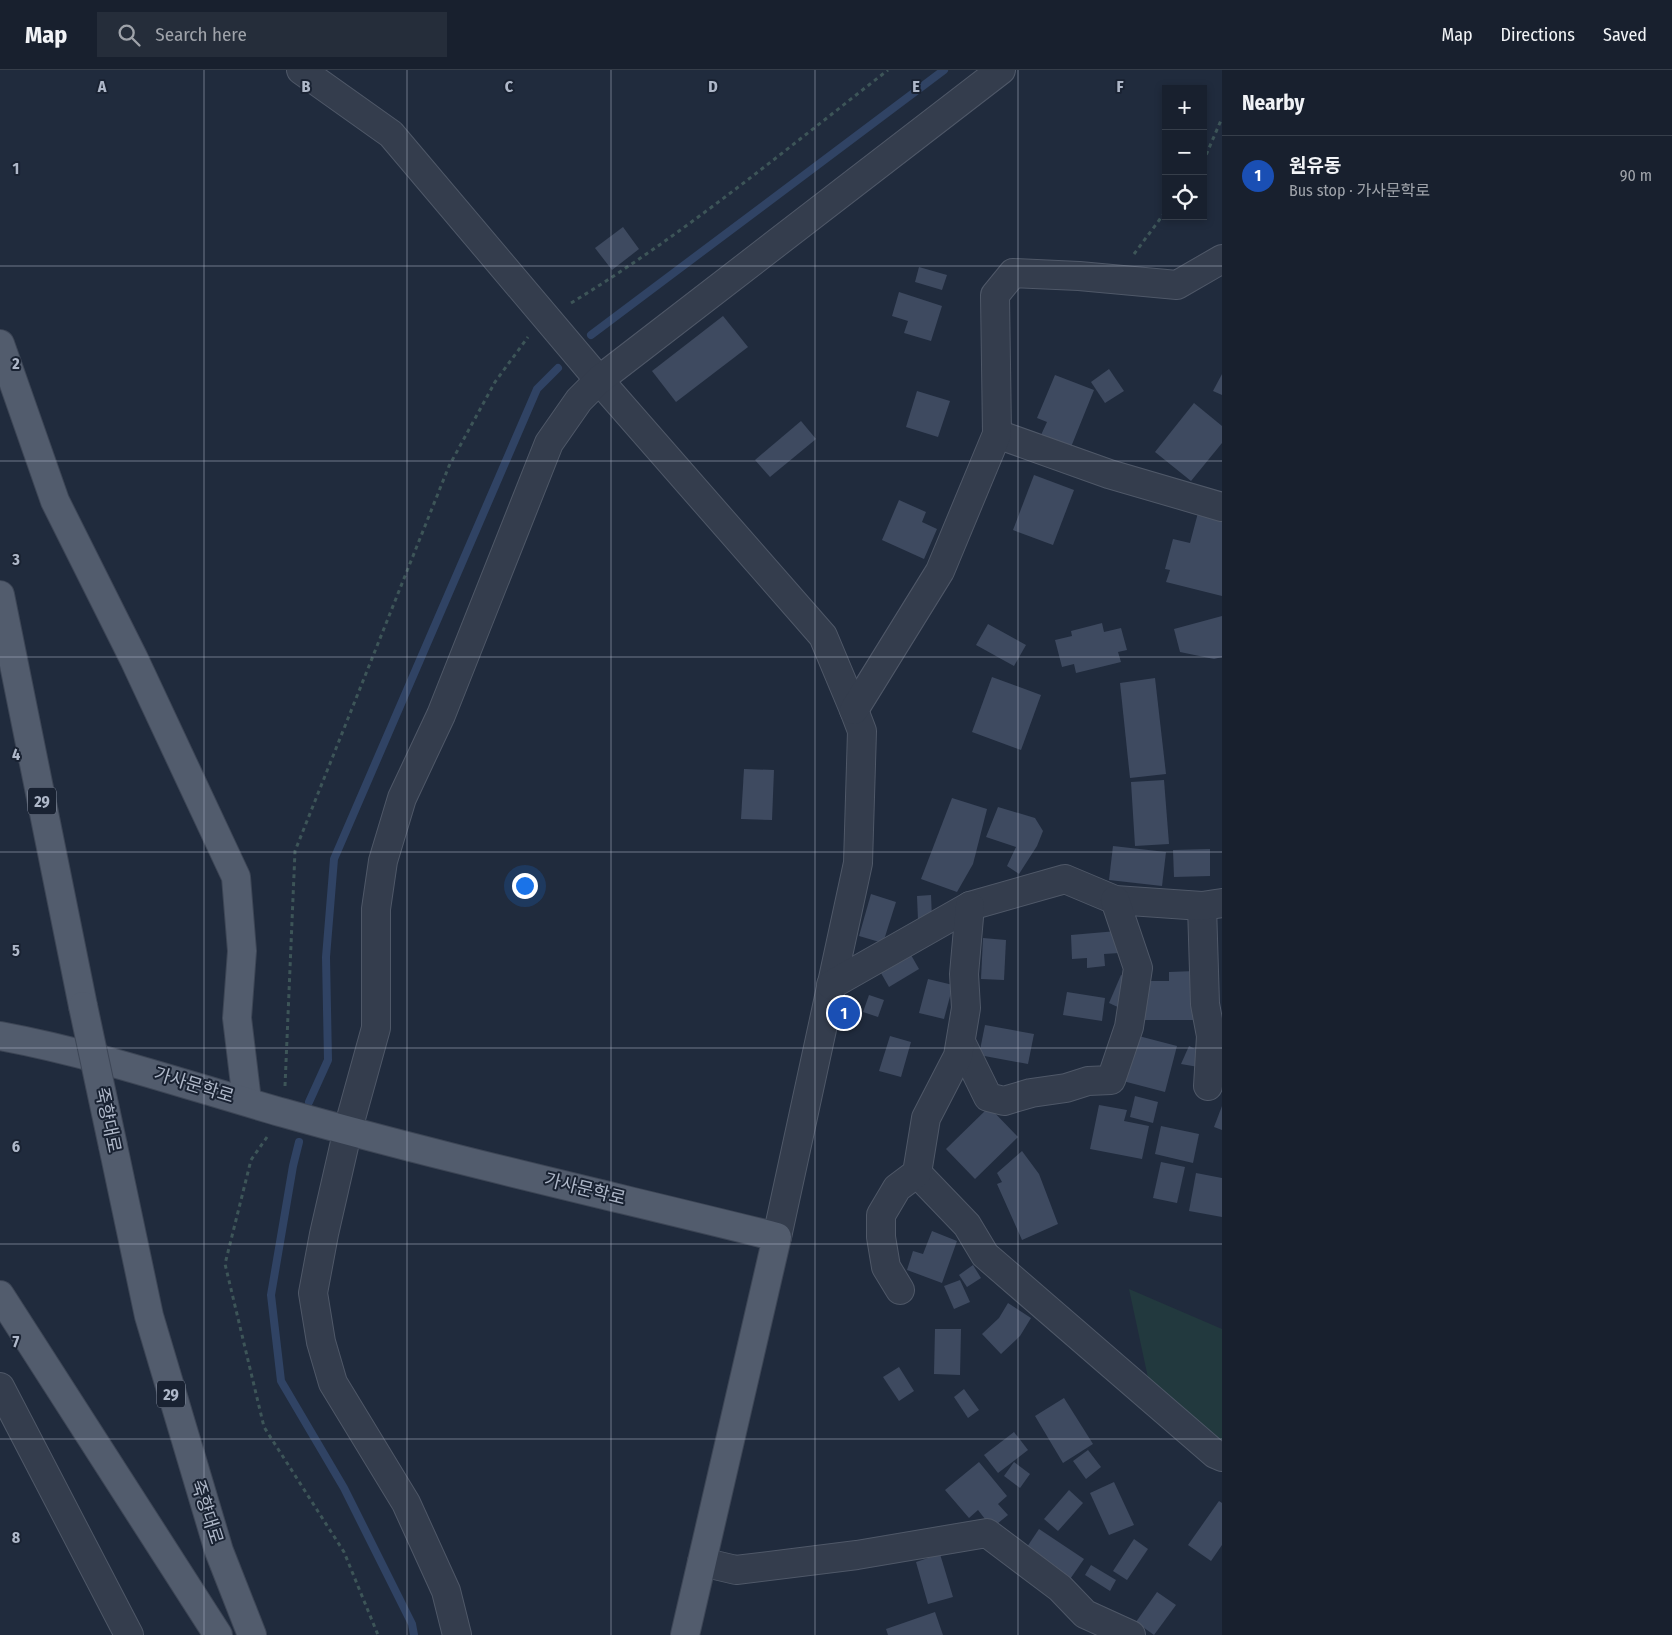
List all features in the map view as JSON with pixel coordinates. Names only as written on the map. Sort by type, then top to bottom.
[{"type":"main road","points":[[0,344],[55,501],[134,659],[236,877],[242,951],[237,1018],[247,1102]]},
{"type":"main road","name":"죽향대로","points":[[0,596],[83,1006],[149,1316],[219,1551],[252,1635]]},
{"type":"main road","name":"가사문학로","points":[[0,1036],[48,1045],[139,1069],[283,1113],[776,1237]]},
{"type":"main road","points":[[685,1635],[776,1237]]},
{"type":"main road","points":[[0,1295],[218,1635]]},
{"type":"street","points":[[302,70],[391,134],[599,380],[823,636],[854,710],[862,731],[858,863],[776,1237]]},
{"type":"street","points":[[457,1635],[446,1591],[410,1512],[333,1382],[321,1342],[313,1293],[348,1129],[376,1028],[376,909],[383,861],[402,798],[441,715],[549,443],[580,400],[599,380],[1002,70]]},
{"type":"street","points":[[854,710],[940,571],[997,434],[995,295],[1013,273],[1116,279],[1177,285],[1222,258]]},
{"type":"street","points":[[997,434],[1109,474],[1222,507]]},
{"type":"street","points":[[831,986],[970,906],[1065,879],[1115,900],[1212,904],[1205,1004],[1211,1036],[1208,1086]]},
{"type":"street","points":[[961,1042],[988,1097],[1004,1101],[1031,1092],[1111,1080],[1129,1027],[1138,968],[1115,900]]},
{"type":"street","points":[[900,1290],[886,1267],[881,1237],[881,1215],[897,1188],[917,1173],[926,1118],[958,1056],[966,1008],[964,974],[970,906]]},
{"type":"street","points":[[917,1173],[967,1225],[985,1255],[1084,1343],[1216,1454],[1222,1456]]},
{"type":"street","points":[[0,1387],[129,1635]]},
{"type":"street","points":[[702,1562],[736,1570],[857,1554],[987,1532],[1060,1588],[1085,1614],[1131,1635]]},
{"type":"path","points":[[378,1635],[344,1552],[264,1427],[225,1264],[251,1160],[283,1113],[295,851],[449,466],[495,382],[544,316],[564,307],[613,278],[682,231],[888,70]]},
{"type":"path","points":[[1207,153],[1222,118]]},
{"type":"path","points":[[1116,279],[1162,216]]},
{"type":"green space","points":[[1129,1289],[1222,1329],[1222,1440],[1156,1415]]},
{"type":"building","points":[[623,227],[639,249],[612,270],[595,248]]},
{"type":"building","points":[[919,267],[947,275],[942,290],[915,282]]},
{"type":"building","points":[[899,292],[942,306],[931,341],[904,333],[908,321],[892,316]]},
{"type":"building","points":[[723,316],[748,347],[676,402],[652,371]]},
{"type":"building","points":[[1109,369],[1124,391],[1105,403],[1091,382]]},
{"type":"building","points":[[1222,374],[1222,395],[1213,391]]},
{"type":"building","points":[[1055,375],[1094,390],[1071,447],[1041,435],[1047,422],[1037,418]]},
{"type":"building","points":[[917,391],[950,401],[938,437],[906,427]]},
{"type":"building","points":[[1194,403],[1222,426],[1222,443],[1191,481],[1155,452]]},
{"type":"building","points":[[801,421],[816,439],[770,477],[755,460]]},
{"type":"building","points":[[1034,475],[1074,490],[1053,545],[1013,530]]},
{"type":"building","points":[[899,500],[926,512],[922,522],[937,529],[924,559],[882,540]]},
{"type":"building","points":[[1199,509],[1222,515],[1222,596],[1166,582],[1170,570],[1165,569],[1173,539],[1190,543]]},
{"type":"building","points":[[1222,616],[1222,657],[1214,659],[1180,652],[1174,629]]},
{"type":"building","points":[[1102,623],[1104,632],[1121,628],[1127,650],[1118,652],[1121,662],[1076,673],[1074,664],[1062,667],[1055,640],[1072,636],[1071,631]]},
{"type":"building","points":[[988,624],[1026,645],[1014,666],[976,645]]},
{"type":"building","points":[[992,677],[1041,695],[1021,750],[972,732]]},
{"type":"building","points":[[1155,678],[1166,774],[1130,778],[1120,683]]},
{"type":"building","points":[[744,769],[774,770],[772,820],[741,819]]},
{"type":"building","points":[[1164,780],[1169,844],[1135,846],[1131,782]]},
{"type":"building","points":[[952,798],[987,809],[973,864],[957,892],[921,879]]},
{"type":"building","points":[[998,807],[1035,818],[1043,831],[1037,846],[1019,874],[1007,866],[1016,847],[986,837]]},
{"type":"building","points":[[1113,846],[1166,852],[1162,886],[1109,880]]},
{"type":"building","points":[[1210,849],[1210,876],[1174,877],[1173,850]]},
{"type":"building","points":[[871,894],[896,902],[883,943],[859,936]]},
{"type":"building","points":[[931,895],[932,919],[918,920],[917,896]]},
{"type":"building","points":[[1117,931],[1119,953],[1104,954],[1105,966],[1087,968],[1087,958],[1072,959],[1071,935]]},
{"type":"building","points":[[983,938],[1006,940],[1004,980],[981,979]]},
{"type":"building","points":[[911,955],[919,969],[889,987],[881,973]]},
{"type":"building","points":[[1195,971],[1196,1020],[1145,1020],[1145,981],[1169,981],[1169,972]]},
{"type":"building","points":[[1121,975],[1134,980],[1122,1009],[1109,1003]]},
{"type":"building","points":[[928,979],[953,985],[944,1019],[919,1013]]},
{"type":"building","points":[[1067,992],[1105,998],[1102,1021],[1063,1015]]},
{"type":"building","points":[[869,995],[884,1000],[878,1017],[863,1012]]},
{"type":"building","points":[[985,1025],[1034,1034],[1028,1064],[979,1055]]},
{"type":"building","points":[[1131,1034],[1177,1046],[1165,1092],[1119,1080]]},
{"type":"building","points":[[890,1036],[911,1042],[901,1077],[879,1071]]},
{"type":"building","points":[[1189,1046],[1202,1052],[1204,1068],[1181,1064]]},
{"type":"building","points":[[1135,1096],[1158,1102],[1153,1123],[1130,1117]]},
{"type":"building","points":[[1099,1105],[1127,1110],[1124,1121],[1149,1126],[1142,1159],[1090,1149]]},
{"type":"building","points":[[1222,1106],[1222,1130],[1214,1127]]},
{"type":"building","points":[[989,1107],[1018,1137],[975,1179],[946,1149]]},
{"type":"building","points":[[1161,1126],[1199,1134],[1193,1163],[1155,1154]]},
{"type":"building","points":[[1022,1151],[1039,1174],[1058,1224],[1022,1240],[997,1184],[1002,1182],[997,1173]]},
{"type":"building","points":[[1161,1162],[1185,1167],[1177,1203],[1153,1198]]},
{"type":"building","points":[[1196,1173],[1222,1178],[1222,1217],[1189,1211]]},
{"type":"building","points":[[932,1231],[957,1241],[942,1283],[907,1270],[913,1251],[923,1254]]},
{"type":"building","points":[[973,1265],[981,1278],[967,1287],[959,1275]]},
{"type":"building","points":[[960,1280],[970,1302],[954,1309],[944,1286]]},
{"type":"building","points":[[1008,1303],[1031,1318],[1020,1336],[1001,1354],[982,1334],[999,1318]]},
{"type":"building","points":[[935,1329],[961,1329],[960,1375],[934,1374]]},
{"type":"building","points":[[899,1367],[914,1391],[899,1401],[883,1377]]},
{"type":"building","points":[[964,1389],[979,1410],[968,1418],[954,1397]]},
{"type":"building","points":[[1064,1398],[1093,1444],[1063,1463],[1035,1416]]},
{"type":"building","points":[[1014,1432],[1028,1450],[998,1473],[984,1455]]},
{"type":"building","points":[[1088,1450],[1101,1467],[1086,1479],[1073,1461]]},
{"type":"building","points":[[979,1462],[1007,1496],[998,1504],[1008,1515],[992,1528],[978,1510],[969,1518],[945,1490]]},
{"type":"building","points":[[1014,1462],[1030,1474],[1020,1488],[1004,1476]]},
{"type":"building","points":[[1114,1482],[1134,1525],[1109,1535],[1090,1493]]},
{"type":"building","points":[[1069,1490],[1083,1503],[1058,1531],[1044,1519]]},
{"type":"building","points":[[1219,1501],[1222,1503],[1222,1545],[1211,1561],[1188,1545]]},
{"type":"building","points":[[1039,1529],[1084,1559],[1068,1582],[1027,1547]]},
{"type":"building","points":[[1134,1539],[1148,1549],[1127,1580],[1113,1571]]},
{"type":"building","points":[[940,1554],[953,1597],[928,1604],[916,1562]]},
{"type":"building","points":[[1091,1565],[1116,1580],[1110,1591],[1085,1575]]},
{"type":"building","points":[[1157,1592],[1176,1605],[1154,1635],[1136,1622]]},
{"type":"building","points":[[935,1612],[943,1635],[888,1635],[886,1629]]},
{"type":"waterway","points":[[591,335],[944,70]]},
{"type":"waterway","points":[[309,1102],[328,1060],[326,957],[334,859],[537,389],[558,368]]},
{"type":"waterway","points":[[299,1142],[293,1166],[271,1295],[281,1381],[344,1488],[412,1624],[414,1635]]},
{"type":"place","name":"원유동","points":[[844,1013]]}]
